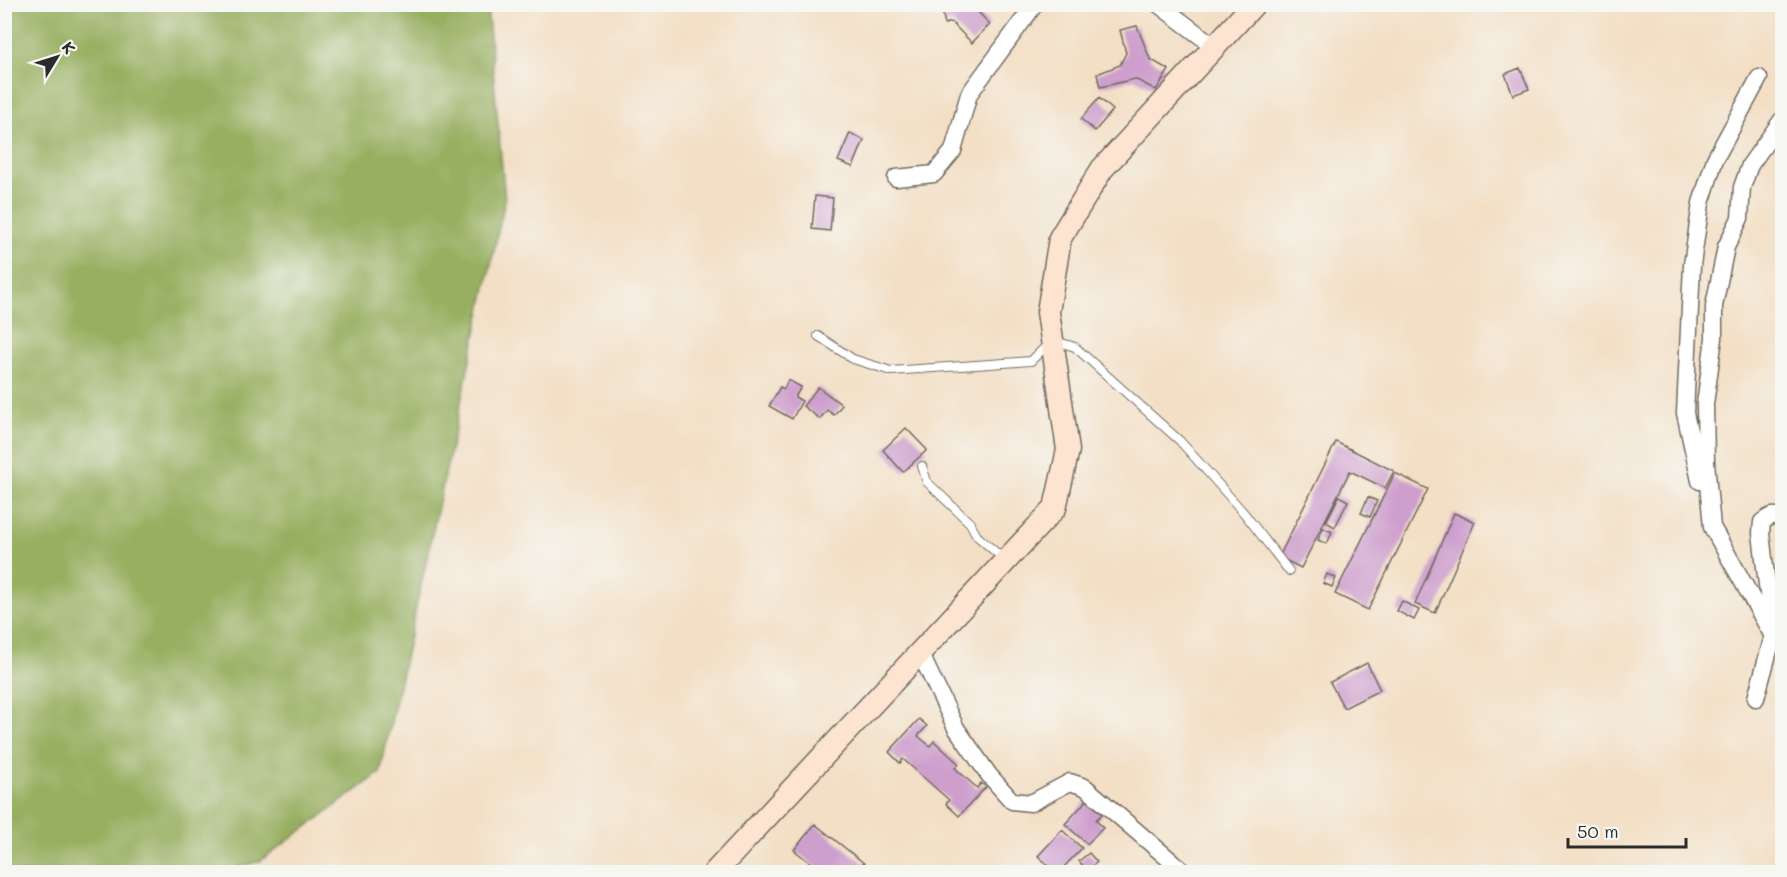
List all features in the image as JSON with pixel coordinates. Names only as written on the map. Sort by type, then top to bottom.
[{"type":"street","points":[[896,178],[934,174],[954,151],[969,94],[1035,4]]},
{"type":"street","points":[[1158,4],[1215,47]]},
{"type":"street","points":[[716,873],[1056,508],[1068,450],[1048,312],[1060,238],[1102,169],[1254,4]]},
{"type":"street","points":[[1759,78],[1715,159],[1701,203],[1692,266],[1685,413],[1696,469],[1712,527],[1773,636]]},
{"type":"street","points":[[1712,527],[1706,462],[1705,404],[1714,338],[1714,306],[1726,247],[1740,218],[1745,175],[1782,120]]},
{"type":"street","points":[[1756,698],[1773,636],[1761,533],[1762,522],[1771,515],[1778,515],[1782,519]]},
{"type":"street","points":[[920,653],[956,728],[989,775],[1012,801],[1031,803],[1070,782],[1085,787],[1184,873]]},
{"type":"lane","points":[[818,336],[853,359],[891,371],[1030,361],[1052,340],[1075,347],[1180,441],[1192,458],[1244,513],[1289,571]]},
{"type":"lane","points":[[922,466],[927,482],[970,523],[977,536],[1006,561]]},
{"type":"green space","points":[[5,4],[487,5],[505,200],[380,773],[260,861],[222,872],[5,872]]},
{"type":"building","points":[[940,4],[970,4],[990,24],[972,43],[951,22],[945,24]]},
{"type":"building","points":[[1137,26],[1150,59],[1169,70],[1156,90],[1135,79],[1100,87],[1097,74],[1120,65],[1126,53],[1120,30]]},
{"type":"building","points":[[1520,68],[1529,89],[1513,95],[1505,74]]},
{"type":"building","points":[[1099,98],[1113,110],[1095,131],[1081,119]]},
{"type":"building","points":[[850,133],[864,140],[853,167],[838,161]]},
{"type":"building","points":[[815,196],[833,198],[830,231],[812,229]]},
{"type":"building","points":[[788,380],[801,387],[795,397],[802,401],[792,419],[769,406],[780,387],[784,389]]},
{"type":"building","points":[[818,387],[842,405],[834,415],[827,410],[820,419],[803,406]]},
{"type":"building","points":[[906,428],[927,450],[903,472],[883,450]]},
{"type":"building","points":[[1336,442],[1394,471],[1385,488],[1350,471],[1301,568],[1279,557]]},
{"type":"building","points":[[1395,473],[1428,489],[1368,610],[1335,594]]},
{"type":"building","points":[[1339,496],[1348,501],[1335,527],[1326,522]]},
{"type":"building","points":[[1368,497],[1377,501],[1370,517],[1361,513]]},
{"type":"building","points":[[1454,513],[1475,522],[1435,613],[1415,604]]},
{"type":"building","points":[[1323,528],[1332,532],[1327,544],[1318,540]]},
{"type":"building","points":[[1327,574],[1336,578],[1332,587],[1323,583]]},
{"type":"building","points":[[1402,601],[1419,610],[1414,620],[1397,611]]},
{"type":"building","points":[[1367,663],[1380,690],[1344,708],[1330,682]]},
{"type":"building","points":[[919,719],[927,726],[918,736],[930,746],[934,741],[959,764],[955,768],[977,788],[981,783],[986,787],[959,816],[946,804],[949,800],[903,759],[900,763],[889,752]]},
{"type":"building","points":[[1087,800],[1102,814],[1096,820],[1103,828],[1087,844],[1065,824]]},
{"type":"building","points":[[815,824],[875,872],[822,872],[794,850]]},
{"type":"building","points":[[1062,830],[1082,848],[1059,872],[1055,872],[1038,856]]},
{"type":"building","points":[[1089,853],[1097,862],[1087,871],[1079,861]]}]
